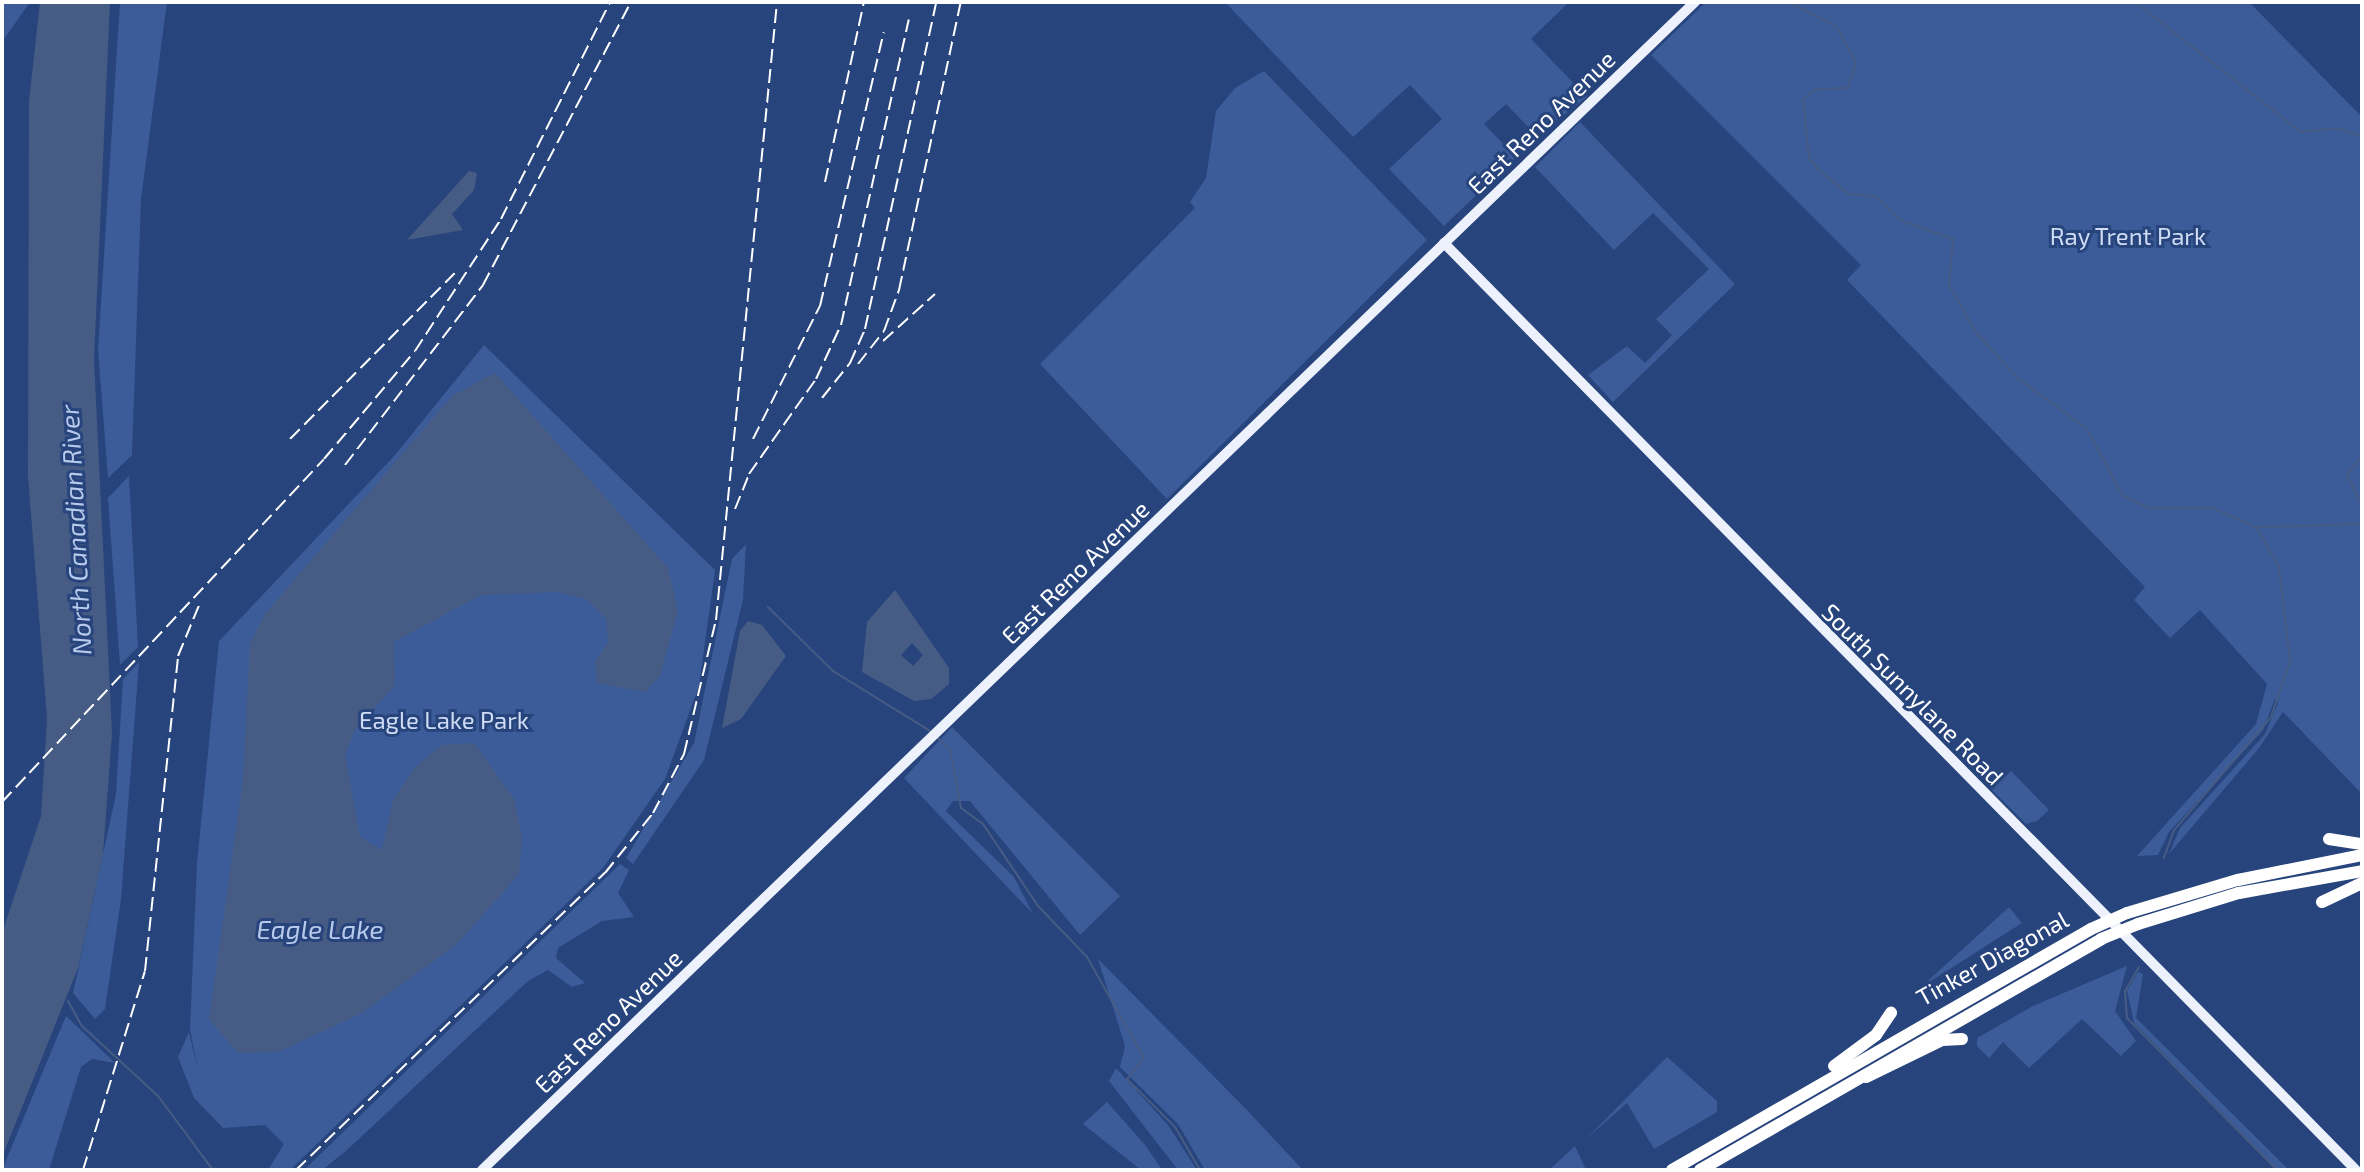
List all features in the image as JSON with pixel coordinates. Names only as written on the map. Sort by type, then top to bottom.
[{"type":"highway","points":[[2329,839],[2362,844]]},
{"type":"highway","name":"Tinker Diagonal","points":[[1672,1170],[2091,929],[2127,913],[2199,889],[2362,855]]},
{"type":"highway","name":"Tinker Diagonal","points":[[1700,1170],[1841,1086],[2101,939],[2138,924],[2239,893],[2362,871]]},
{"type":"highway","points":[[2322,902],[2362,883]]},
{"type":"highway","points":[[1787,1102],[1876,1035],[1891,1013]]},
{"type":"highway","points":[[1841,1086],[1942,1040],[1962,1039]]},
{"type":"main road","name":"East Reno Avenue","points":[[482,1170],[1695,2]]},
{"type":"main road","name":"South Sunnylane Road","points":[[1444,243],[2356,1170]]},
{"type":"green space","points":[[2,2],[30,2],[2,42]]},
{"type":"green space","points":[[120,2],[167,2],[141,199],[132,455],[108,478],[98,350]]},
{"type":"green space","points":[[1225,2],[1569,2],[1531,39],[1587,97],[1537,136],[1506,104],[1484,124],[1516,157],[1444,226],[1389,169],[1442,119],[1410,85],[1353,137]]},
{"type":"green space","name":"Ray Trent Park","points":[[1706,2],[2249,2],[2362,117],[2362,794],[2283,712],[2259,748],[2169,854],[2180,828],[2265,734],[2278,703],[2275,699],[2263,730],[2169,832],[2158,855],[2137,856],[2256,724],[2267,684],[2200,610],[2170,638],[2134,600],[2145,587],[1847,280],[1861,265],[1651,55]]},
{"type":"green space","points":[[1264,71],[1427,240],[1167,499],[1040,364],[1195,208],[1190,202],[1206,178],[1216,111],[1235,88]]},
{"type":"green space","points":[[1580,122],[1735,284],[1613,402],[1588,375],[1627,346],[1645,363],[1672,335],[1656,319],[1709,269],[1653,213],[1614,250],[1535,167]]},
{"type":"green space","name":"Eagle Lake Park","points":[[484,345],[715,570],[699,686],[665,779],[603,868],[290,1170],[268,1170],[284,1144],[265,1125],[223,1128],[194,1098],[178,1057],[189,1032],[198,1071],[190,1029],[197,863],[219,641],[395,455]]},
{"type":"green space","points":[[129,476],[138,647],[120,665],[108,498]]},
{"type":"green space","points":[[746,544],[743,600],[704,760],[633,864],[626,858],[694,743],[732,559]]},
{"type":"green space","points":[[139,662],[121,899],[105,1009],[95,1019],[73,993],[116,794],[123,679]]},
{"type":"green space","points":[[952,727],[1120,896],[1080,935],[970,801],[953,801],[946,811],[1014,877],[1033,914],[904,778]]},
{"type":"green space","points":[[2011,771],[2049,810],[2037,821],[2026,824],[1992,790]]},
{"type":"green space","points":[[620,864],[629,870],[618,893],[634,917],[602,921],[558,948],[556,958],[585,983],[572,987],[548,970],[528,981],[347,1150],[322,1170],[304,1170]]},
{"type":"green space","points":[[2009,907],[2022,923],[1920,988]]},
{"type":"green space","points":[[1098,959],[1303,1170],[1205,1170],[1178,1124],[1120,1067],[1125,1046]]},
{"type":"green space","points":[[2127,966],[2115,1011],[2136,1041],[2121,1056],[2082,1019],[2029,1068],[2003,1042],[1989,1058],[1977,1046],[1977,1038],[2033,1006]]},
{"type":"green space","points":[[2138,972],[2143,974],[2136,1018],[2289,1170],[2278,1170],[2134,1023],[2127,991]]},
{"type":"green space","points":[[66,1016],[115,1063],[92,1059],[81,1067],[49,1170],[2,1170]]},
{"type":"green space","points":[[1667,1057],[1717,1101],[1717,1112],[1654,1149],[1627,1103],[1586,1139]]},
{"type":"green space","points":[[1116,1068],[1168,1125],[1197,1170],[1178,1170],[1109,1081]]},
{"type":"green space","points":[[1107,1102],[1146,1146],[1162,1170],[1141,1170],[1083,1124]]},
{"type":"green space","points":[[1574,1147],[1586,1170],[1549,1170]]},
{"type":"water","name":"North Canadian River","points":[[40,2],[110,2],[94,360],[112,733],[103,855],[78,968],[2,1157],[2,933],[41,816],[47,718],[28,476],[29,101]]},
{"type":"water","points":[[469,171],[477,173],[474,190],[452,214],[463,230],[407,240]]},
{"type":"water","name":"Eagle Lake","points":[[495,373],[668,568],[678,610],[660,676],[645,692],[597,683],[595,661],[608,643],[606,619],[586,599],[558,592],[481,595],[394,642],[395,685],[355,730],[345,754],[360,837],[382,850],[393,800],[415,767],[442,745],[474,743],[514,799],[522,837],[519,874],[456,945],[360,1014],[278,1052],[238,1053],[209,1019],[243,779],[250,643],[265,614],[452,396]]},
{"type":"water","points":[[895,590],[949,668],[949,684],[931,699],[914,701],[862,672],[867,622]],"holes":[[[912,643],[923,655],[913,666],[901,655]]]},
{"type":"water","points":[[748,621],[762,625],[786,656],[741,719],[722,728],[740,631]]},
{"type":"waterway","points":[[1788,2],[1836,26],[1856,63],[1848,88],[1816,89],[1803,99],[1809,158],[1820,171],[1848,194],[1875,196],[1902,221],[1953,239],[1949,285],[1977,334],[2019,379],[2087,429],[2123,496],[2149,508],[2212,508],[2238,519],[2257,528],[2279,567],[2290,661],[2271,717],[2174,830],[2164,858]]},
{"type":"waterway","points":[[2135,2],[2301,132],[2337,128],[2362,136]]},
{"type":"waterway","points":[[2362,456],[2347,475],[2362,506]]},
{"type":"waterway","points":[[2258,527],[2362,524]]},
{"type":"waterway","points":[[768,607],[833,671],[930,731]]},
{"type":"waterway","points":[[938,738],[950,749],[961,808],[983,824],[1038,906],[1087,957],[1144,1058],[1127,1079],[1175,1127],[1200,1170]]},
{"type":"waterway","points":[[2139,967],[2125,991],[2127,1018],[2277,1170]]},
{"type":"waterway","points":[[68,1001],[82,1026],[158,1096],[213,1170]]},
{"type":"railway","points":[[2,802],[324,459],[415,351],[501,219],[610,2]]},
{"type":"railway","points":[[345,465],[483,285],[631,2]]},
{"type":"railway","points":[[296,1170],[605,873],[653,813],[684,754],[716,620],[777,2]]},
{"type":"railway","points":[[825,182],[864,2]]},
{"type":"railway","points":[[822,398],[850,363],[865,329],[936,2]]},
{"type":"railway","points":[[858,364],[884,331],[899,290],[961,2]]},
{"type":"railway","points":[[735,509],[749,474],[816,379],[841,325],[909,19]]},
{"type":"railway","points":[[753,439],[820,306],[884,32]]},
{"type":"railway","points":[[290,439],[456,272]]},
{"type":"railway","points":[[883,341],[935,294]]},
{"type":"railway","points":[[83,1170],[145,971],[178,656],[200,603]]}]
